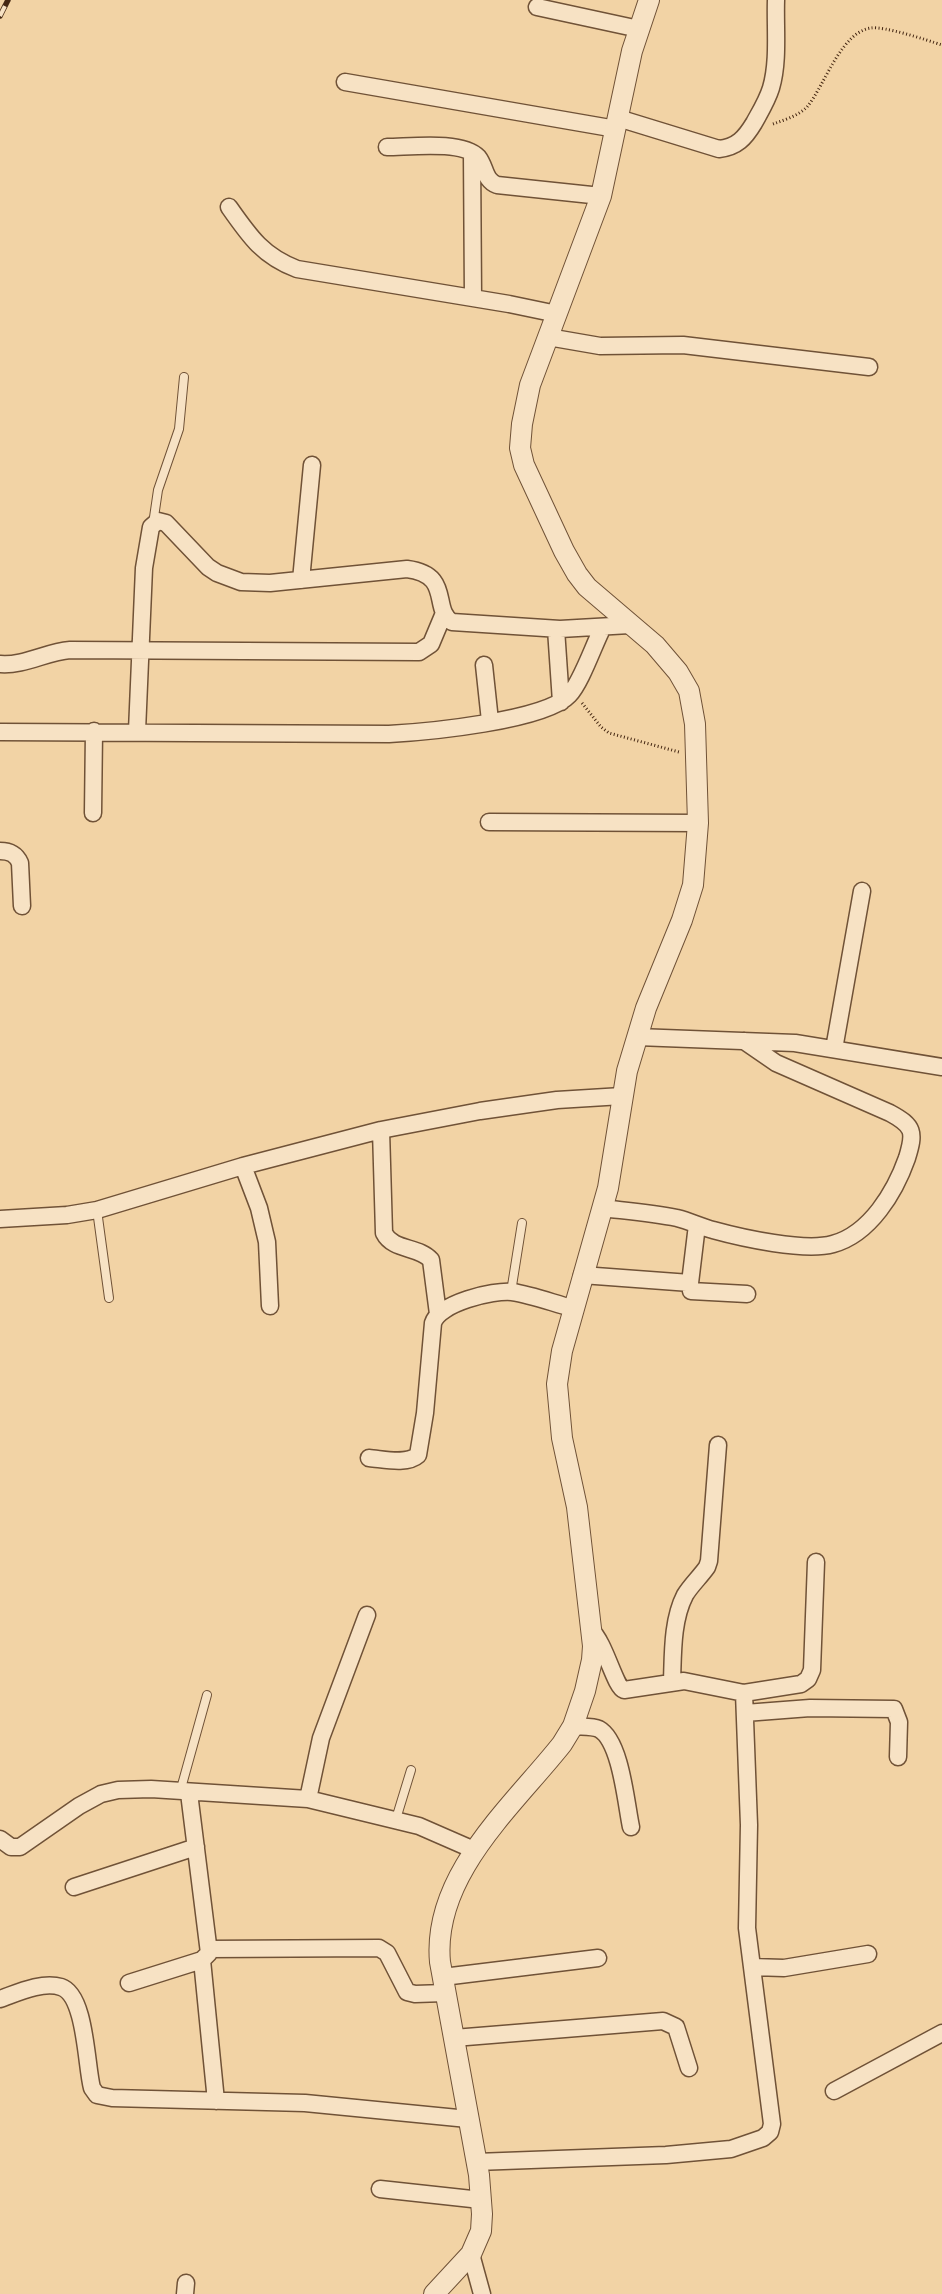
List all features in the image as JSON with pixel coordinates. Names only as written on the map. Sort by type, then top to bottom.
[{"type":"street","points":[[434,2294],[471,2254],[481,2231],[481,2200],[476,2162],[444,1985],[438,1943],[440,1928],[458,1876],[474,1850],[557,1751],[572,1726],[590,1674],[592,1660],[591,1630],[577,1507],[562,1438],[558,1384],[562,1351],[572,1308],[602,1208],[615,1150],[622,1096],[637,1037],[646,1008],[682,920],[693,885],[698,822],[697,757],[695,724],[689,691],[678,672],[655,645],[587,587],[577,574],[560,543],[524,465],[520,448],[522,424],[530,385],[601,196],[632,51],[649,0]]},
{"type":"street","points":[[345,82],[617,124],[719,149],[730,148],[740,142],[748,132],[771,88],[774,68],[776,0]]},
{"type":"street","points":[[537,7],[639,29]]},
{"type":"street","points":[[387,147],[454,147],[472,153],[481,162],[488,179],[497,185],[601,196]]},
{"type":"street","points":[[472,153],[473,298]]},
{"type":"street","points":[[228,207],[264,252],[281,263],[298,270],[473,298],[557,314]]},
{"type":"street","points":[[548,338],[600,346],[682,345],[868,367]]},
{"type":"street","points":[[301,580],[312,465]]},
{"type":"street","points":[[137,731],[144,568],[153,524],[158,521],[166,523],[198,559],[217,573],[241,582],[254,583],[407,570],[419,571],[434,582],[438,588],[444,613],[449,620],[455,622],[556,629],[630,625]]},
{"type":"street","points":[[0,664],[22,662],[61,651],[419,652],[431,644],[444,613]]},
{"type":"street","points":[[0,732],[137,731],[389,734],[429,732],[536,712],[566,697],[602,627]]},
{"type":"street","points":[[556,629],[566,697]]},
{"type":"street","points":[[484,665],[490,721]]},
{"type":"street","points":[[93,813],[94,731]]},
{"type":"street","points":[[488,822],[698,822]]},
{"type":"street","points":[[0,851],[12,853],[17,856],[20,863],[22,906]]},
{"type":"street","points":[[834,1049],[862,892]]},
{"type":"street","points":[[637,1037],[796,1043],[940,1062]]},
{"type":"street","points":[[602,1208],[678,1218],[725,1233],[796,1246],[821,1247],[834,1244],[852,1237],[871,1219],[889,1196],[902,1172],[912,1142],[910,1127],[903,1120],[776,1063],[744,1041]]},
{"type":"street","points":[[0,1219],[67,1215],[97,1210],[243,1166],[381,1130],[480,1111],[557,1100],[622,1096]]},
{"type":"street","points":[[381,1130],[384,1233],[390,1241],[426,1255],[431,1260],[438,1314]]},
{"type":"street","points":[[243,1166],[259,1208],[266,1235],[270,1306]]},
{"type":"street","points":[[698,1224],[690,1283],[691,1291],[746,1294]]},
{"type":"street","points":[[582,1275],[690,1283]]},
{"type":"street","points":[[369,1458],[404,1460],[418,1455],[425,1413],[433,1323],[438,1314],[462,1302],[486,1294],[511,1292],[572,1308]]},
{"type":"street","points":[[672,1681],[674,1642],[681,1608],[685,1596],[707,1567],[709,1561],[718,1445]]},
{"type":"street","points":[[591,1630],[604,1647],[620,1689],[629,1690],[672,1681],[698,1682],[744,1693],[791,1686],[808,1679],[811,1674],[816,1562]]},
{"type":"street","points":[[308,1799],[321,1738],[367,1615]]},
{"type":"street","points":[[476,2162],[675,2154],[731,2149],[763,2138],[770,2132],[772,2124],[747,1928],[749,1825],[744,1693]]},
{"type":"street","points":[[744,1713],[810,1708],[894,1709],[899,1722],[898,1757]]},
{"type":"street","points":[[572,1726],[596,1728],[610,1741],[617,1758],[631,1827]]},
{"type":"street","points":[[0,1839],[11,1847],[20,1847],[85,1802],[110,1791],[151,1789],[308,1799],[371,1816],[396,1819],[442,1835],[474,1850]]},
{"type":"street","points":[[185,1792],[196,1847],[216,2100]]},
{"type":"street","points":[[74,1887],[196,1847]]},
{"type":"street","points":[[128,1983],[206,1955],[379,1948],[387,1953],[407,1992],[415,1994],[444,1985],[598,1958]]},
{"type":"street","points":[[752,1967],[784,1968],[868,1954]]},
{"type":"street","points":[[0,2000],[44,1986],[55,1986],[67,1990],[76,2006],[84,2038],[90,2082],[97,2095],[138,2100],[216,2100],[305,2104],[468,2119]]},
{"type":"street","points":[[454,2038],[549,2028],[663,2021],[676,2027],[690,2068]]},
{"type":"street","points":[[834,2091],[942,2033]]},
{"type":"street","points":[[380,2189],[481,2200]]},
{"type":"street","points":[[471,2254],[482,2294]]},
{"type":"lane","points":[[153,524],[158,490],[179,429],[184,377]]},
{"type":"lane","points":[[97,1210],[109,1298]]},
{"type":"lane","points":[[511,1292],[522,1223]]},
{"type":"lane","points":[[185,1792],[207,1695]]},
{"type":"lane","points":[[396,1819],[410,1770]]},
{"type":"path","points":[[748,132],[786,120],[806,107],[824,82],[845,44],[863,30],[880,29],[942,45]]},
{"type":"path","points":[[566,697],[609,733],[697,757]]},
{"type":"railway","points":[[0,16],[8,0]]}]
